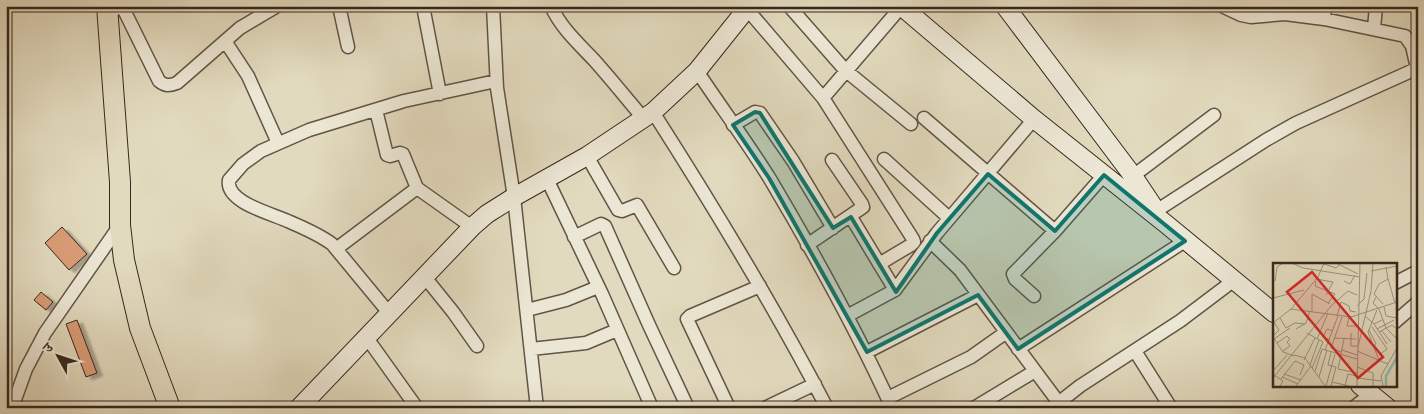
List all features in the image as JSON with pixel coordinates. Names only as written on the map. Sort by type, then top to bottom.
[{"type":"main road","points":[[105,9],[120,182],[116,230],[116,261],[132,330],[161,408]]},
{"type":"main road","points":[[116,230],[140,328],[170,408]]},
{"type":"street","points":[[105,9],[122,6],[159,81],[169,86],[177,83],[240,28],[277,6]]},
{"type":"street","points":[[338,6],[348,47]]},
{"type":"street","points":[[424,6],[440,94]]},
{"type":"street","points":[[493,6],[496,82],[514,197],[537,408]]},
{"type":"street","points":[[551,6],[557,20],[567,32],[648,115],[760,286],[828,408]]},
{"type":"street","points":[[789,6],[846,70],[912,124]]},
{"type":"street","points":[[822,98],[901,6],[1034,119],[1161,218],[1185,241],[1273,312]]},
{"type":"street","points":[[1005,6],[1132,176],[1161,218]]},
{"type":"street","points":[[1161,218],[1266,140],[1296,123],[1417,68],[1414,54],[1405,36],[1374,29],[1324,13],[1279,10],[1251,17],[1242,11],[1222,6]]},
{"type":"street","points":[[1374,29],[1376,6]]},
{"type":"street","points":[[299,408],[472,227],[487,214],[587,156],[648,115],[697,71],[748,8],[822,98],[913,239],[914,242],[911,245],[879,264]]},
{"type":"street","points":[[225,41],[251,83],[278,143]]},
{"type":"street","points":[[697,71],[769,178],[867,352],[890,403],[962,361],[1005,333]]},
{"type":"street","points":[[389,313],[336,248],[326,240],[289,221],[252,207],[240,200],[229,188],[229,180],[243,164],[261,151],[309,130],[404,101],[496,82]]},
{"type":"street","points":[[376,110],[387,155],[403,154],[417,188],[472,227]]},
{"type":"street","points":[[733,125],[755,112],[760,113],[833,228]]},
{"type":"street","points":[[1132,176],[1214,115]]},
{"type":"street","points":[[924,118],[1055,231]]},
{"type":"street","points":[[847,316],[895,290],[930,241],[1034,119]]},
{"type":"street","points":[[587,156],[618,210],[622,211],[634,205],[638,206],[674,268]]},
{"type":"street","points":[[884,159],[949,218]]},
{"type":"street","points":[[807,245],[862,209],[863,206],[832,160]]},
{"type":"street","points":[[1034,296],[1013,274],[1055,231],[1104,175]]},
{"type":"street","points":[[547,179],[652,408]]},
{"type":"street","points":[[336,248],[417,188]]},
{"type":"street","points":[[850,217],[895,290]]},
{"type":"street","points":[[574,237],[600,224],[605,226],[688,408]]},
{"type":"street","points":[[12,408],[26,369],[45,333],[116,230]]},
{"type":"street","points":[[930,241],[960,270],[1005,333],[1061,404],[1180,321],[1233,281]]},
{"type":"street","points":[[1018,349],[1185,241]]},
{"type":"street","points":[[1396,282],[1418,271]]},
{"type":"street","points":[[424,276],[477,346]]},
{"type":"street","points":[[729,408],[687,319],[760,286]]},
{"type":"street","points":[[527,310],[556,304],[598,287]]},
{"type":"street","points":[[867,352],[978,295]]},
{"type":"street","points":[[1396,321],[1418,302]]},
{"type":"street","points":[[531,349],[586,344],[617,330]]},
{"type":"street","points":[[367,338],[417,408]]},
{"type":"street","points":[[1135,351],[1171,408]]},
{"type":"street","points":[[974,408],[1035,371]]},
{"type":"street","points":[[765,408],[815,384]]},
{"type":"street","points":[[1353,408],[1366,390],[1388,408]]},
{"type":"highlighted area","points":[[755,112],[760,113],[833,228],[851,217],[896,292],[937,233],[988,174],[1055,231],[1104,175],[1185,241],[1018,349],[978,295],[867,352],[769,178],[733,125]]},
{"type":"building","points":[[62,227],[87,254],[69,270],[45,243]]},
{"type":"building","points":[[41,292],[53,302],[46,310],[34,300]]},
{"type":"building","points":[[77,320],[97,373],[86,377],[66,324]]}]
